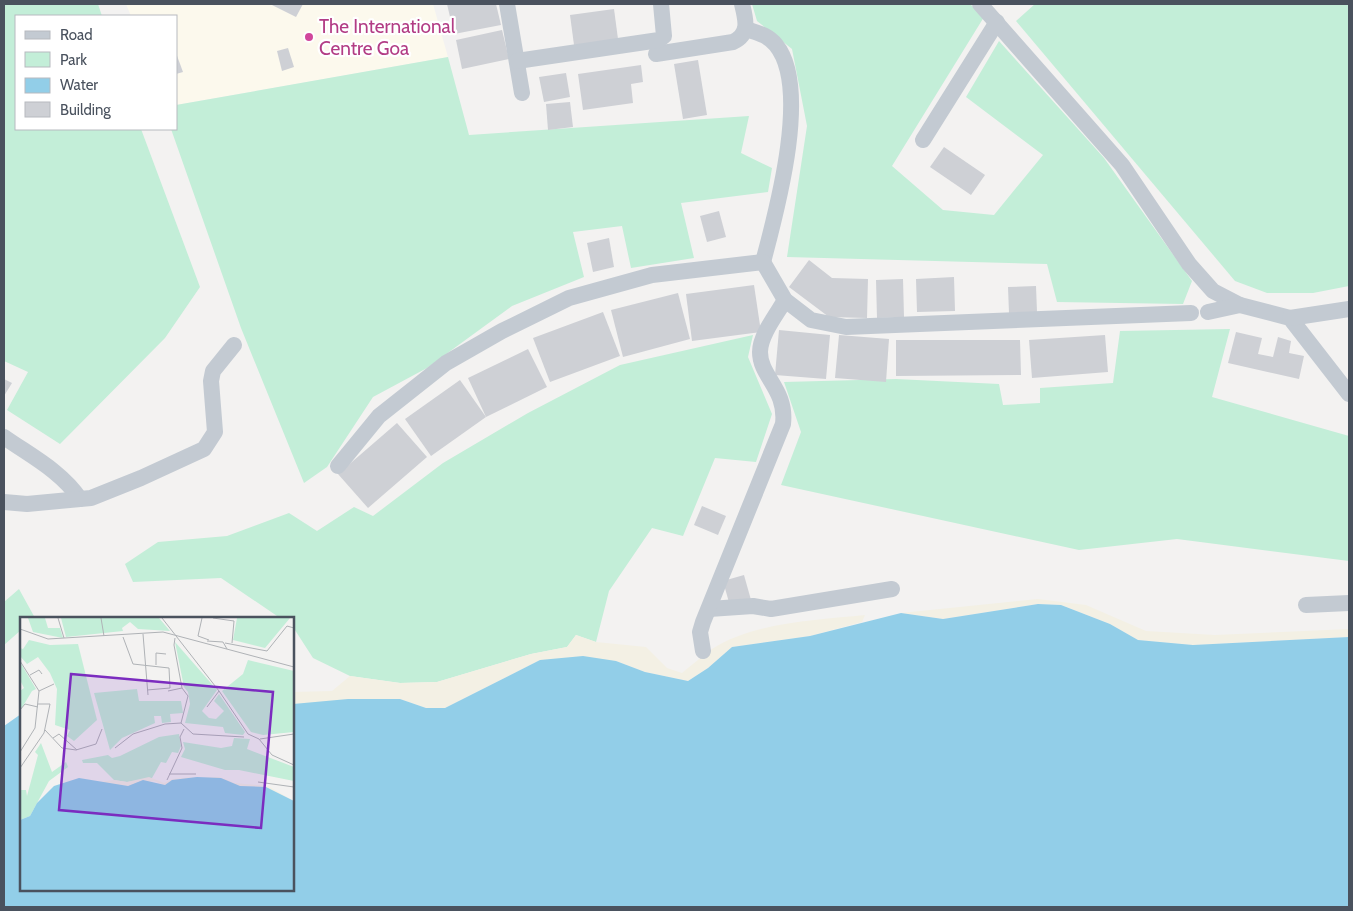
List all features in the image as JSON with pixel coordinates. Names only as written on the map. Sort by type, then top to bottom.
[{"type":"street","points":[[507,4],[522,93]]},
{"type":"street","points":[[517,61],[659,40],[664,36],[665,30],[661,4]]},
{"type":"street","points":[[656,54],[734,42],[742,38],[746,28],[742,4]]},
{"type":"street","points":[[980,4],[1122,165],[1189,264],[1214,291],[1240,305],[1290,318],[1349,309]]},
{"type":"street","points":[[923,140],[997,22]]},
{"type":"street","points":[[746,28],[766,36],[777,46],[790,78],[791,126],[782,180],[762,262],[785,300],[811,320],[846,326],[1191,313]]},
{"type":"street","points":[[338,466],[379,416],[446,363],[518,322],[569,298],[652,275],[762,262]]},
{"type":"street","points":[[703,651],[700,632],[739,529],[763,478],[784,424],[782,400],[761,361],[760,351],[762,342],[785,300]]},
{"type":"street","points":[[1208,312],[1240,305]]},
{"type":"street","points":[[1290,318],[1349,394]]},
{"type":"street","points":[[4,502],[27,504],[80,499],[108,492],[204,449],[215,432],[211,381],[213,371],[234,345]]},
{"type":"street","points":[[4,437],[60,475],[69,483],[80,499]]},
{"type":"street","points":[[709,608],[753,606],[771,609],[892,589]]},
{"type":"street","points":[[1306,605],[1349,603]]},
{"type":"shaded area","name":"The International Centre Goa","points":[[126,4],[433,4],[448,57],[178,105],[178,15],[131,15]]},
{"type":"green space","points":[[4,4],[98,4],[102,15],[15,15],[15,130],[141,130],[200,287],[165,338],[60,444],[7,410],[28,372],[4,361]]},
{"type":"green space","points":[[752,4],[970,4],[984,17],[892,166],[943,210],[994,215],[1043,155],[966,97],[999,41],[1104,158],[1192,281],[1183,304],[1057,302],[1047,264],[787,257],[807,126],[792,49],[757,21]]},
{"type":"green space","points":[[1035,4],[1349,4],[1349,286],[1313,293],[1267,293],[1235,281],[1016,21]]},
{"type":"green space","points":[[448,57],[469,135],[749,116],[741,153],[772,168],[768,192],[681,203],[694,258],[631,268],[622,226],[573,232],[584,277],[512,306],[427,368],[373,397],[327,467],[304,483],[241,328],[171,130],[178,130],[178,105]]},
{"type":"green space","points":[[1230,329],[1212,397],[1349,436],[1349,561],[1177,539],[1079,550],[781,485],[801,432],[784,382],[896,379],[999,384],[1003,405],[1040,403],[1040,388],[1113,383],[1120,331]]},
{"type":"green space","points":[[753,335],[748,357],[772,414],[756,462],[715,458],[683,536],[652,528],[609,591],[596,642],[576,635],[567,647],[531,654],[437,682],[400,683],[350,676],[313,658],[294,629],[294,617],[279,617],[221,578],[133,582],[125,564],[158,542],[227,536],[289,513],[317,531],[354,507],[373,516],[443,463],[528,413],[620,365]]},
{"type":"green space","points":[[19,589],[34,617],[20,617],[20,631],[4,645],[4,602]]},
{"type":"sand","points":[[1038,599],[1086,605],[1146,631],[1215,635],[1349,629],[1349,637],[1193,645],[1138,640],[1110,624],[1061,605],[1038,604],[943,619],[901,613]]},
{"type":"sand","points":[[865,615],[862,622],[810,636],[732,647],[708,668],[688,681],[645,672],[616,661],[540,660],[445,708],[426,708],[400,699],[294,704],[294,692],[332,691],[350,676],[400,683],[437,682],[531,654],[567,647],[576,635],[596,642],[646,647],[667,668],[682,673],[712,649],[729,640],[766,628],[807,621]]},
{"type":"water","points":[[1038,604],[1061,605],[1110,624],[1138,640],[1193,645],[1349,637],[1349,907],[4,907],[4,726],[20,715],[20,891],[294,891],[294,704],[348,699],[400,699],[426,708],[445,708],[540,660],[583,656],[616,661],[645,672],[688,681],[708,668],[732,647],[810,636],[901,613],[943,619]]},
{"type":"building","points":[[270,4],[303,4],[296,17]]},
{"type":"building","points":[[447,4],[496,4],[501,25],[454,34]]},
{"type":"building","points":[[614,9],[618,39],[574,45],[570,15]]},
{"type":"building","points":[[502,30],[509,59],[462,69],[456,40]]},
{"type":"building","points":[[288,48],[294,67],[282,71],[277,51]]},
{"type":"building","points":[[178,58],[183,72],[178,73]]},
{"type":"building","points":[[698,60],[707,115],[683,119],[674,64]]},
{"type":"building","points":[[641,65],[643,82],[631,84],[633,103],[583,110],[578,74]]},
{"type":"building","points":[[566,73],[570,97],[544,102],[539,77]]},
{"type":"building","points":[[570,102],[573,127],[548,130],[546,104]]},
{"type":"building","points":[[944,147],[985,175],[971,195],[930,167]]},
{"type":"building","points":[[719,211],[726,237],[707,242],[700,216]]},
{"type":"building","points":[[609,238],[614,267],[593,272],[587,243]]},
{"type":"building","points":[[809,260],[832,278],[868,279],[867,318],[829,317],[789,287]]},
{"type":"building","points":[[954,277],[955,311],[917,312],[916,279]]},
{"type":"building","points":[[903,279],[904,317],[877,318],[876,280]]},
{"type":"building","points":[[754,285],[761,332],[692,341],[686,294]]},
{"type":"building","points":[[1036,286],[1037,312],[1009,313],[1008,287]]},
{"type":"building","points":[[678,293],[690,339],[623,357],[611,310]]},
{"type":"building","points":[[603,312],[620,356],[550,382],[533,338]]},
{"type":"building","points":[[779,330],[830,335],[826,379],[775,375]]},
{"type":"building","points":[[1236,332],[1262,338],[1258,354],[1273,357],[1278,337],[1291,341],[1289,353],[1304,356],[1299,379],[1228,363]]},
{"type":"building","points":[[839,335],[889,339],[886,382],[835,378]]},
{"type":"building","points":[[1105,335],[1108,372],[1032,378],[1029,340]]},
{"type":"building","points":[[896,340],[1020,340],[1021,375],[896,376]]},
{"type":"building","points":[[528,349],[547,387],[486,417],[468,378]]},
{"type":"building","points":[[4,379],[12,383],[4,396]]},
{"type":"building","points":[[460,380],[486,417],[431,456],[405,419]]},
{"type":"building","points":[[397,423],[427,457],[368,508],[338,474]]},
{"type":"building","points":[[702,506],[726,516],[718,535],[694,525]]},
{"type":"building","points":[[744,575],[751,600],[730,606],[723,581]]},
{"type":"place","name":"The International Centre Goa","points":[[309,37]]}]
